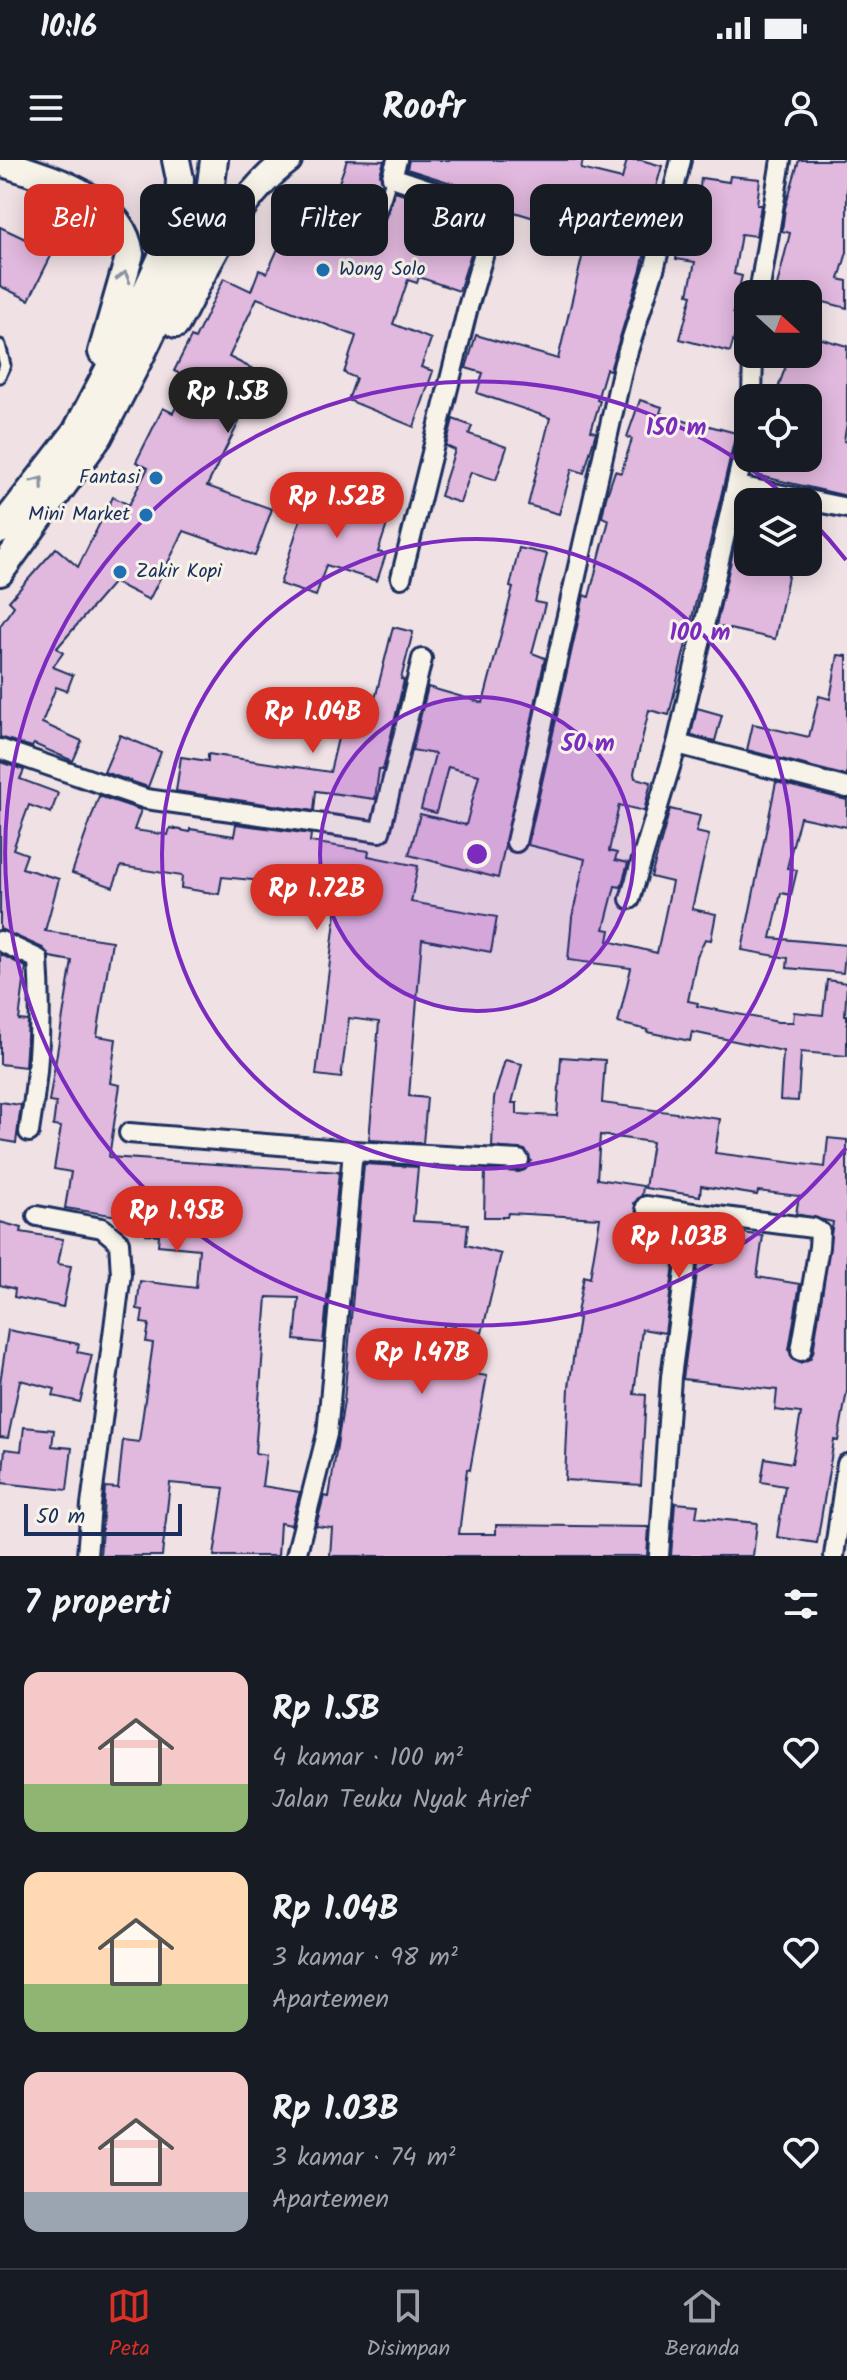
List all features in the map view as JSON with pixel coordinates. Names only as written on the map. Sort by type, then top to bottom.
[{"type":"main road","points":[[130,354],[174,226],[180,179],[176,160]]},
{"type":"main road","points":[[0,572],[87,434],[201,230],[214,160]]},
{"type":"main road","points":[[1,528],[146,373],[225,232],[248,198],[288,160]]},
{"type":"main road","points":[[0,162],[45,177],[91,199],[120,224],[128,240],[130,254],[127,270],[87,434]]},
{"type":"street","points":[[516,842],[624,363],[655,266],[681,160]]},
{"type":"street","points":[[761,280],[781,160]]},
{"type":"street","points":[[394,168],[496,212],[468,307],[401,578]]},
{"type":"street","points":[[630,899],[677,744],[741,472]]},
{"type":"street","points":[[738,486],[847,508]]},
{"type":"street","points":[[0,749],[146,799],[380,832],[422,659]]},
{"type":"street","points":[[677,744],[847,788]]},
{"type":"street","points":[[0,941],[38,959],[38,1060],[29,1132]]},
{"type":"street","points":[[129,1133],[353,1151],[519,1160]]},
{"type":"street","points":[[296,1556],[327,1434],[353,1151]]},
{"type":"street","points":[[646,1206],[813,1228],[820,1232],[801,1351]]},
{"type":"street","points":[[659,1556],[671,1377],[693,1213]]},
{"type":"street","points":[[37,1216],[102,1228],[119,1242],[121,1274],[87,1556]]},
{"type":"street","points":[[834,1556],[847,1464]]},
{"type":"lane","points":[[0,345],[5,365],[0,377]]},
{"type":"building","points":[[347,160],[384,161],[380,174],[382,184],[338,184]]},
{"type":"building","points":[[409,160],[583,160],[581,169],[622,179],[627,160],[662,166],[657,184],[530,184],[530,217],[514,212],[514,184],[454,184],[407,169]]},
{"type":"building","points":[[799,160],[847,160],[847,252],[839,279],[847,281],[847,308],[822,302],[822,280],[778,280],[790,233],[782,231],[785,208]]},
{"type":"building","points":[[730,176],[760,179],[757,205],[761,205],[756,236],[741,234],[734,274],[742,276],[741,280],[734,280],[734,339],[730,352],[680,339],[692,295],[688,294],[695,262],[676,259],[676,256],[712,256],[712,184],[700,184],[701,178],[729,182]]},
{"type":"building","points":[[395,191],[404,194],[404,256],[470,256],[459,291],[419,277],[417,283],[408,280],[393,324],[431,339],[421,367],[433,371],[414,427],[348,400],[356,378],[344,373],[356,336],[257,298],[229,357],[263,374],[207,486],[272,509],[255,556],[184,531],[149,600],[114,582],[57,648],[63,653],[53,667],[73,675],[67,691],[56,687],[42,723],[82,741],[73,761],[34,744],[32,747],[0,737],[0,626],[14,606],[9,601],[56,548],[78,567],[113,497],[129,505],[148,468],[136,462],[163,408],[173,413],[190,379],[174,371],[191,337],[195,339],[224,278],[251,291],[259,270],[267,273],[275,256],[388,256],[388,211]]},
{"type":"building","points":[[0,227],[24,238],[24,256],[51,256],[29,300],[0,286]]},
{"type":"building","points":[[582,256],[644,256],[610,370],[606,369],[597,400],[600,401],[591,431],[596,432],[584,473],[572,469],[559,514],[528,505],[550,418],[477,393],[483,373],[466,368],[476,335],[558,359]]},
{"type":"building","points":[[822,339],[847,346],[844,441],[847,442],[847,496],[751,474],[822,472],[822,384],[779,384],[785,368],[822,368]]},
{"type":"building","points":[[640,400],[662,407],[660,413],[734,432],[669,715],[649,710],[634,773],[635,778],[651,782],[644,811],[619,805],[609,851],[617,853],[615,860],[628,863],[621,887],[615,886],[604,929],[610,930],[608,941],[657,953],[672,882],[651,877],[670,809],[700,816],[696,832],[709,835],[692,909],[716,914],[711,940],[705,939],[697,956],[688,1001],[698,1003],[697,1006],[778,1022],[793,1022],[794,1012],[823,1015],[827,980],[847,983],[847,1056],[801,1052],[798,1101],[780,1100],[783,1051],[692,1032],[690,1041],[618,1023],[631,968],[568,960],[572,917],[585,859],[528,845],[584,595],[589,597],[609,520],[602,517],[606,498],[615,471],[621,473],[632,439],[627,437]]},
{"type":"building","points":[[453,419],[472,426],[469,434],[507,447],[496,480],[471,472],[460,503],[440,496],[455,450],[446,446]]},
{"type":"building","points":[[310,489],[364,507],[368,495],[394,503],[378,552],[386,554],[377,581],[326,565],[316,596],[280,584]]},
{"type":"building","points":[[519,548],[547,554],[535,602],[545,604],[532,653],[545,658],[498,878],[409,855],[420,814],[466,825],[479,775],[448,767],[436,813],[421,809],[435,754],[412,750],[428,687],[483,703],[513,588],[510,587]]},
{"type":"building","points":[[734,548],[734,576],[788,576],[775,639],[716,626]]},
{"type":"building","points":[[393,627],[413,632],[383,770],[379,769],[375,799],[316,791],[314,811],[176,791],[181,757],[208,761],[208,754],[330,772],[344,713],[370,719]]},
{"type":"building","points":[[838,655],[847,656],[847,776],[747,750],[753,724],[809,737],[819,696],[830,699]]},
{"type":"building","points":[[697,708],[722,715],[715,741],[691,735]]},
{"type":"building","points":[[120,735],[161,752],[148,787],[104,772]]},
{"type":"building","points":[[0,762],[24,770],[20,779],[58,793],[51,813],[29,805],[13,849],[27,854],[22,868],[59,879],[45,931],[112,941],[97,1036],[116,1039],[110,1083],[120,1085],[109,1157],[339,1172],[323,1343],[295,1340],[299,1298],[267,1297],[255,1453],[266,1455],[262,1486],[300,1492],[291,1525],[280,1523],[278,1556],[214,1556],[224,1488],[170,1483],[162,1556],[100,1556],[105,1487],[118,1488],[123,1440],[139,1442],[153,1343],[146,1342],[149,1324],[141,1323],[143,1310],[137,1309],[140,1281],[196,1288],[199,1249],[158,1245],[159,1235],[146,1234],[146,1228],[124,1226],[125,1217],[65,1208],[71,1172],[54,1169],[61,1127],[53,1126],[56,1103],[49,1102],[72,961],[50,957],[43,948],[0,929]]},
{"type":"building","points":[[776,782],[847,800],[847,827],[800,817],[787,868],[797,870],[791,895],[781,893],[771,938],[846,945],[843,973],[787,968],[788,958],[742,950]]},
{"type":"building","points":[[99,796],[141,810],[134,830],[168,835],[170,828],[190,832],[190,829],[234,836],[236,824],[311,834],[310,842],[369,851],[368,856],[418,866],[411,902],[497,917],[491,952],[422,939],[409,1096],[427,1098],[423,1143],[369,1140],[379,1022],[349,1018],[341,1078],[316,1075],[339,888],[329,887],[329,883],[284,879],[284,883],[222,877],[219,894],[181,888],[182,876],[121,866],[113,887],[72,873]]},
{"type":"building","points":[[0,954],[26,967],[19,1020],[28,1021],[25,1067],[0,1064]]},
{"type":"building","points":[[561,1057],[605,1060],[602,1103],[720,1119],[715,1153],[825,1167],[828,1138],[847,1140],[847,1391],[838,1441],[834,1440],[817,1543],[777,1537],[785,1486],[761,1482],[765,1458],[792,1463],[801,1413],[775,1410],[777,1390],[683,1379],[703,1227],[763,1236],[757,1277],[800,1284],[789,1350],[793,1360],[800,1363],[810,1359],[813,1353],[833,1222],[796,1214],[799,1196],[758,1191],[757,1195],[701,1186],[700,1196],[645,1188],[652,1142],[600,1135],[597,1179],[643,1186],[642,1195],[634,1203],[638,1215],[636,1228],[678,1234],[665,1333],[642,1329],[634,1394],[646,1395],[641,1485],[565,1480],[569,1387],[579,1318],[576,1318],[584,1276],[590,1278],[600,1218],[508,1213],[507,1217],[484,1217],[485,1170],[519,1172],[525,1170],[531,1161],[525,1150],[492,1147],[494,1098],[505,1060],[522,1064],[512,1103],[517,1103],[517,1114],[557,1116]]},
{"type":"building","points":[[0,1102],[21,1105],[16,1143],[0,1140]]},
{"type":"building","points":[[364,1164],[418,1167],[413,1221],[468,1224],[466,1245],[501,1254],[482,1333],[444,1324],[441,1368],[487,1376],[470,1470],[467,1469],[459,1534],[496,1534],[496,1525],[649,1527],[647,1556],[330,1556],[332,1528],[316,1526],[324,1496],[329,1497],[344,1401]]},
{"type":"building","points":[[0,1222],[22,1228],[21,1232],[63,1239],[58,1264],[71,1266],[63,1307],[14,1297],[15,1289],[0,1285]]},
{"type":"building","points":[[8,1330],[79,1344],[77,1352],[92,1355],[80,1402],[53,1396],[55,1389],[20,1380],[8,1438],[0,1437],[0,1383]]},
{"type":"building","points":[[24,1427],[54,1430],[52,1446],[72,1448],[67,1490],[2,1483],[5,1449],[21,1451]]},
{"type":"building","points":[[675,1503],[698,1505],[696,1517],[757,1523],[753,1556],[671,1556]]},
{"type":"place","name":"Wong Solo","points":[[323,270]]},
{"type":"place","name":"Fantasi","points":[[156,478]]},
{"type":"place","name":"Mini Market","points":[[146,515]]},
{"type":"place","name":"Zakir Kopi","points":[[120,572]]}]
